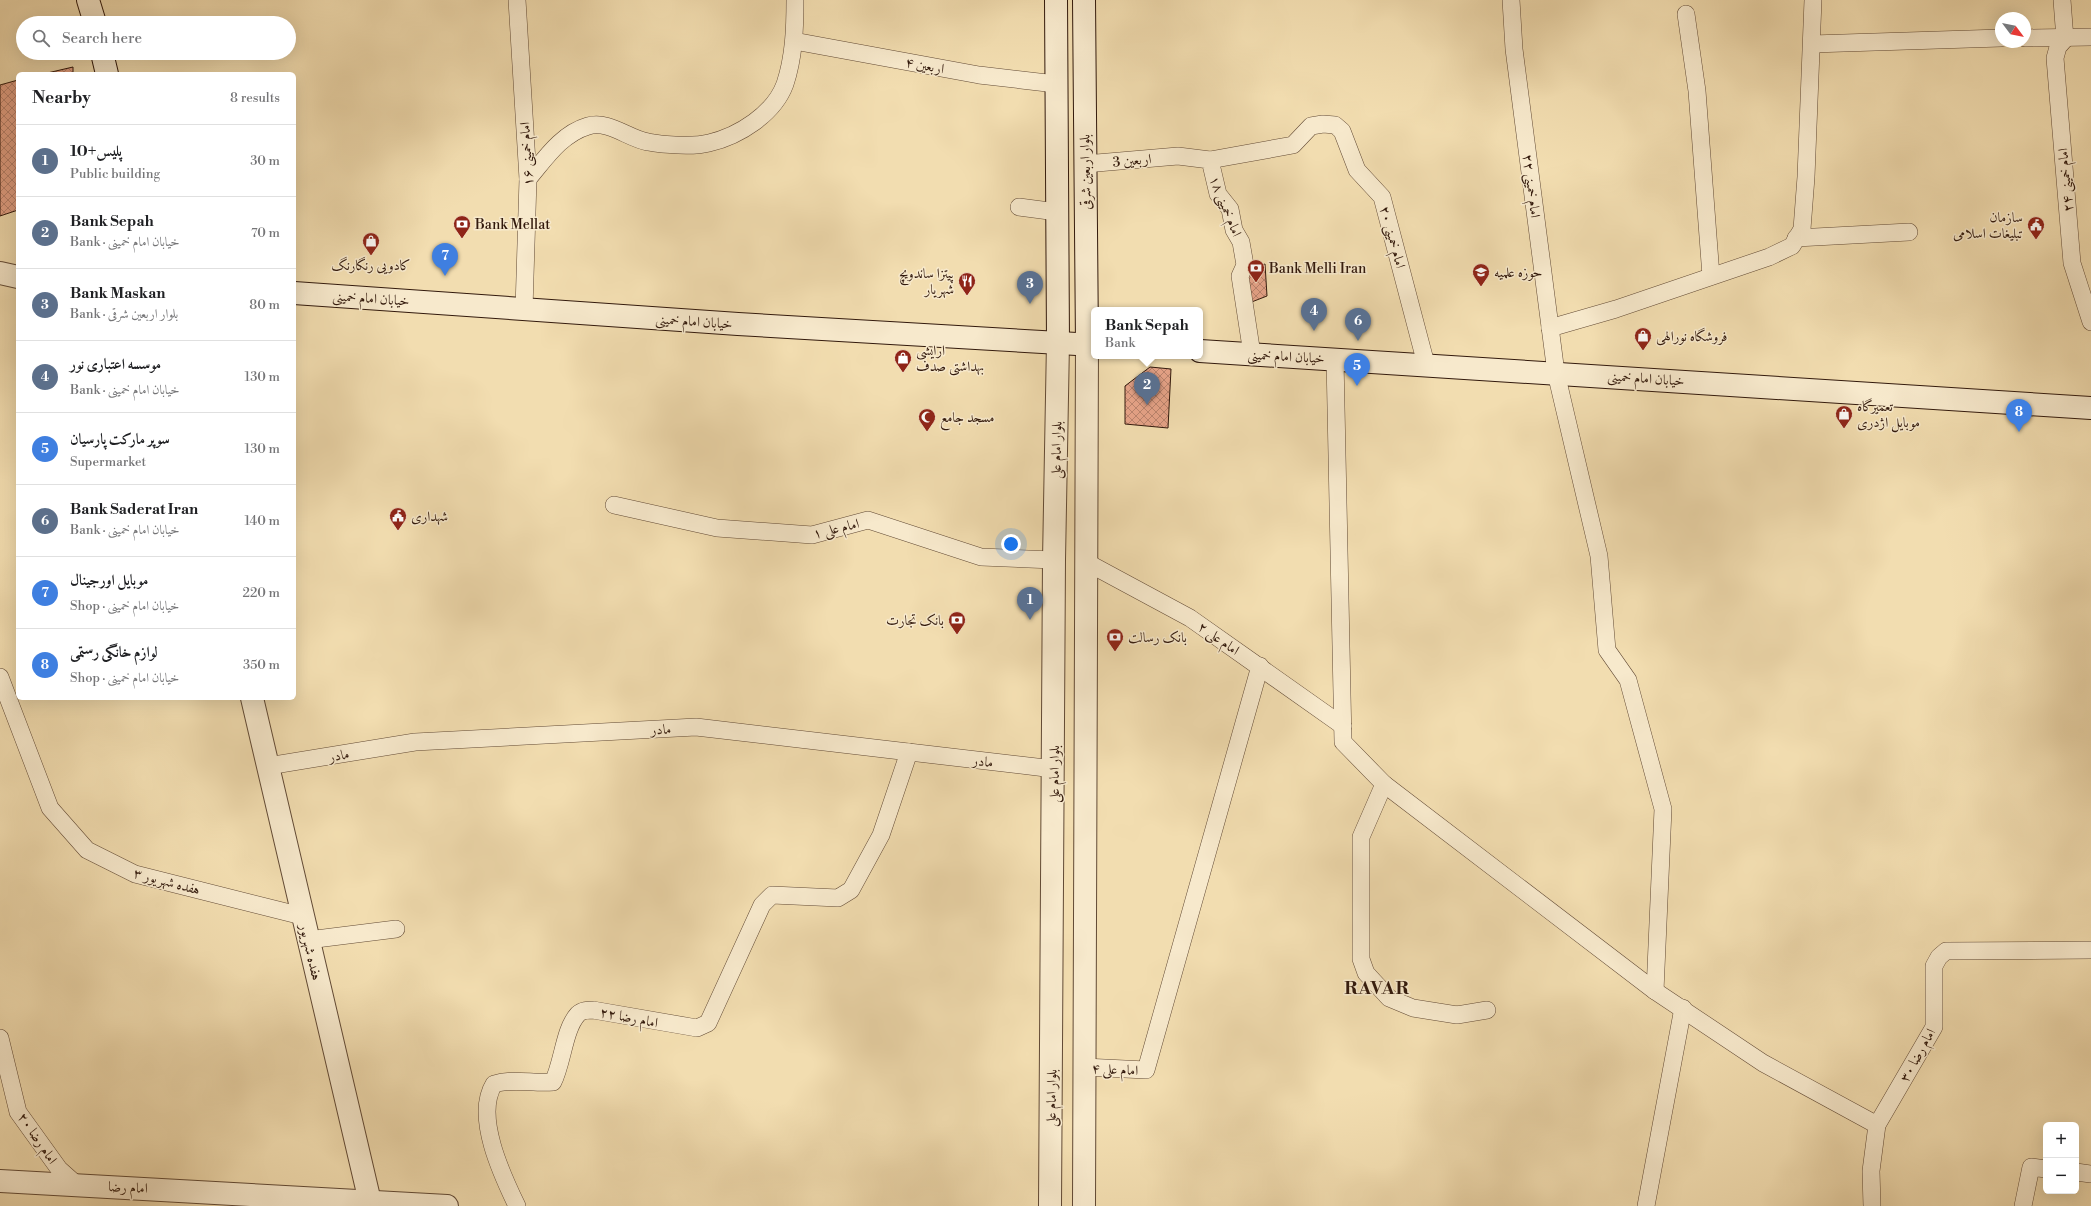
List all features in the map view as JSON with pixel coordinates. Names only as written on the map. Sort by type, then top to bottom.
[{"type":"street","points":[[88,0],[93,16]]},
{"type":"street","name":"امام خمینی ۱۶","points":[[517,0],[528,179],[524,309]]},
{"type":"street","points":[[528,179],[556,145],[577,131],[589,126],[604,125],[648,142],[681,144],[708,144],[743,130],[769,110],[784,84],[794,40],[795,0]]},
{"type":"street","name":"بلوار اربعین شرقی","points":[[1056,0],[1058,342]]},
{"type":"street","name":"بلوار اربعین شرقی","points":[[1084,0],[1085,164],[1090,344]]},
{"type":"street","name":"امام خمینی ۲۲","points":[[1511,0],[1514,49],[1556,373],[1599,556],[1607,650],[1628,680],[1663,809],[1655,991]]},
{"type":"street","points":[[1550,328],[1616,309],[1769,257],[1792,246],[1802,229],[1806,177],[1813,0]]},
{"type":"street","points":[[2062,0],[2065,39]]},
{"type":"street","points":[[1686,14],[1697,91],[1711,276]]},
{"type":"street","points":[[2031,38],[2065,39],[2091,37]]},
{"type":"street","points":[[1812,44],[1995,38]]},
{"type":"street","name":"امام خمینی ۲۴","points":[[2065,39],[2058,47],[2055,58],[2072,263],[2091,322]]},
{"type":"street","name":"اربعین ۴","points":[[794,40],[979,76],[1056,84]]},
{"type":"street","points":[[104,60],[107,72]]},
{"type":"street","name":"امام خمینی ۲۰","points":[[1210,160],[1293,144],[1311,126],[1323,124],[1335,125],[1342,131],[1357,170],[1382,197],[1426,364]]},
{"type":"street","name":"اربعین 3","points":[[1085,164],[1178,156]]},
{"type":"street","name":"امام خمینی ۱۸","points":[[1178,156],[1210,160],[1218,194],[1230,209],[1234,230],[1241,242],[1245,265],[1240,276],[1252,354]]},
{"type":"street","points":[[1019,206],[1057,212]]},
{"type":"street","points":[[1796,238],[1909,232]]},
{"type":"street","name":"خیابان امام خمینی","points":[[296,293],[745,324],[1090,344]]},
{"type":"street","name":"بلوار امام علی","points":[[1050,1206],[1054,769],[1054,560],[1058,342]]},
{"type":"street","points":[[1084,1206],[1086,562],[1090,344]]},
{"type":"street","name":"خیابان امام خمینی","points":[[1203,351],[1426,364],[2091,408]]},
{"type":"street","points":[[1335,359],[1343,742],[1384,784],[1655,991],[1683,1008],[1763,1063],[1877,1125]]},
{"type":"street","name":"امام علی ۱","points":[[614,505],[717,528],[812,535],[868,520],[981,558],[1054,560]]},
{"type":"street","name":"امام علی ۲","points":[[1086,562],[1190,618],[1343,726]]},
{"type":"street","name":"امام علی ۴","points":[[1084,1067],[1146,1070],[1260,666]]},
{"type":"street","name":"هفده شهریور ۳","points":[[0,677],[14,699],[50,808],[88,850],[135,874],[302,916]]},
{"type":"street","name":"هفده شهریور","points":[[252,700],[370,1203]]},
{"type":"street","name":"مادر","points":[[268,766],[415,742],[696,727],[1054,769]]},
{"type":"street","name":"امام رضا ۲۲","points":[[517,1206],[506,1184],[487,1127],[490,1090],[494,1084],[502,1081],[553,1082],[558,1073],[571,1026],[579,1013],[586,1010],[697,1028],[708,1022],[762,905],[772,895],[838,898],[851,890],[881,835],[909,752]]},
{"type":"street","points":[[1384,784],[1361,837],[1361,959],[1366,973],[1389,998],[1414,1008],[1457,1015],[1487,1010]]},
{"type":"street","points":[[308,940],[396,929]]},
{"type":"street","name":"امام رضا ۳۰","points":[[1872,1206],[1871,1171],[1877,1125],[1934,1027],[1934,966],[1939,957],[1946,951],[2091,950]]},
{"type":"street","points":[[1646,1206],[1683,1008]]},
{"type":"street","name":"امام رضا ۲۰","points":[[0,1038],[18,1112],[59,1169],[77,1185]]},
{"type":"street","points":[[2023,1206],[2031,1167],[2043,1169]]},
{"type":"street","points":[[2079,1172],[2091,1174]]},
{"type":"street","name":"امام رضا","points":[[0,1181],[370,1203],[447,1206]]},
{"type":"building","points":[[73,67],[73,72],[52,72]]},
{"type":"building","points":[[16,81],[16,211],[0,216],[0,85]]},
{"type":"building","name":"Bank Melli Iran","points":[[1265,264],[1267,296],[1249,303],[1244,271]]},
{"type":"building","points":[[1150,367],[1171,369],[1168,428],[1125,424],[1125,386]]},
{"type":"place","name":"Bank Mellat","points":[[462,239]]},
{"type":"place","name":"سازمان تبلیغات اسلامی","points":[[2036,240]]},
{"type":"place","name":"کادویی رنگارنگ","points":[[371,256]]},
{"type":"place","name":"موبایل اورجینال","points":[[445,276]]},
{"type":"place","name":"Bank Melli Iran","points":[[1256,283]]},
{"type":"place","name":"حوزه علمیه","points":[[1481,287]]},
{"type":"place","name":"پیتزا ساندویچ شهریار","points":[[967,296]]},
{"type":"place","name":"Bank Maskan","points":[[1030,304]]},
{"type":"place","name":"موسسه اعتباری نور","points":[[1314,331]]},
{"type":"place","name":"Bank Saderat Iran","points":[[1358,341]]},
{"type":"place","name":"فروشگاه نورالهی","points":[[1643,351]]},
{"type":"place","name":"ارایشی بهداشتی صدف","points":[[903,373]]},
{"type":"place","name":"سوپر مارکت پارسیان","points":[[1357,386]]},
{"type":"place","name":"Bank Sepah","points":[[1147,405]]},
{"type":"place","name":"تعمیرگاه موبایل اژدری","points":[[1844,429]]},
{"type":"place","name":"مسجد جامع","points":[[927,432]]},
{"type":"place","name":"لوازم خانگی رستمی","points":[[2019,432]]},
{"type":"place","name":"شهداری","points":[[398,531]]},
{"type":"place","name":"پلیس+10","points":[[1030,620]]},
{"type":"place","name":"بانک تجارت","points":[[957,635]]},
{"type":"place","name":"بانک رسالت","points":[[1115,652]]},
{"type":"district","name":"RAVAR","points":[[1377,988]]}]
